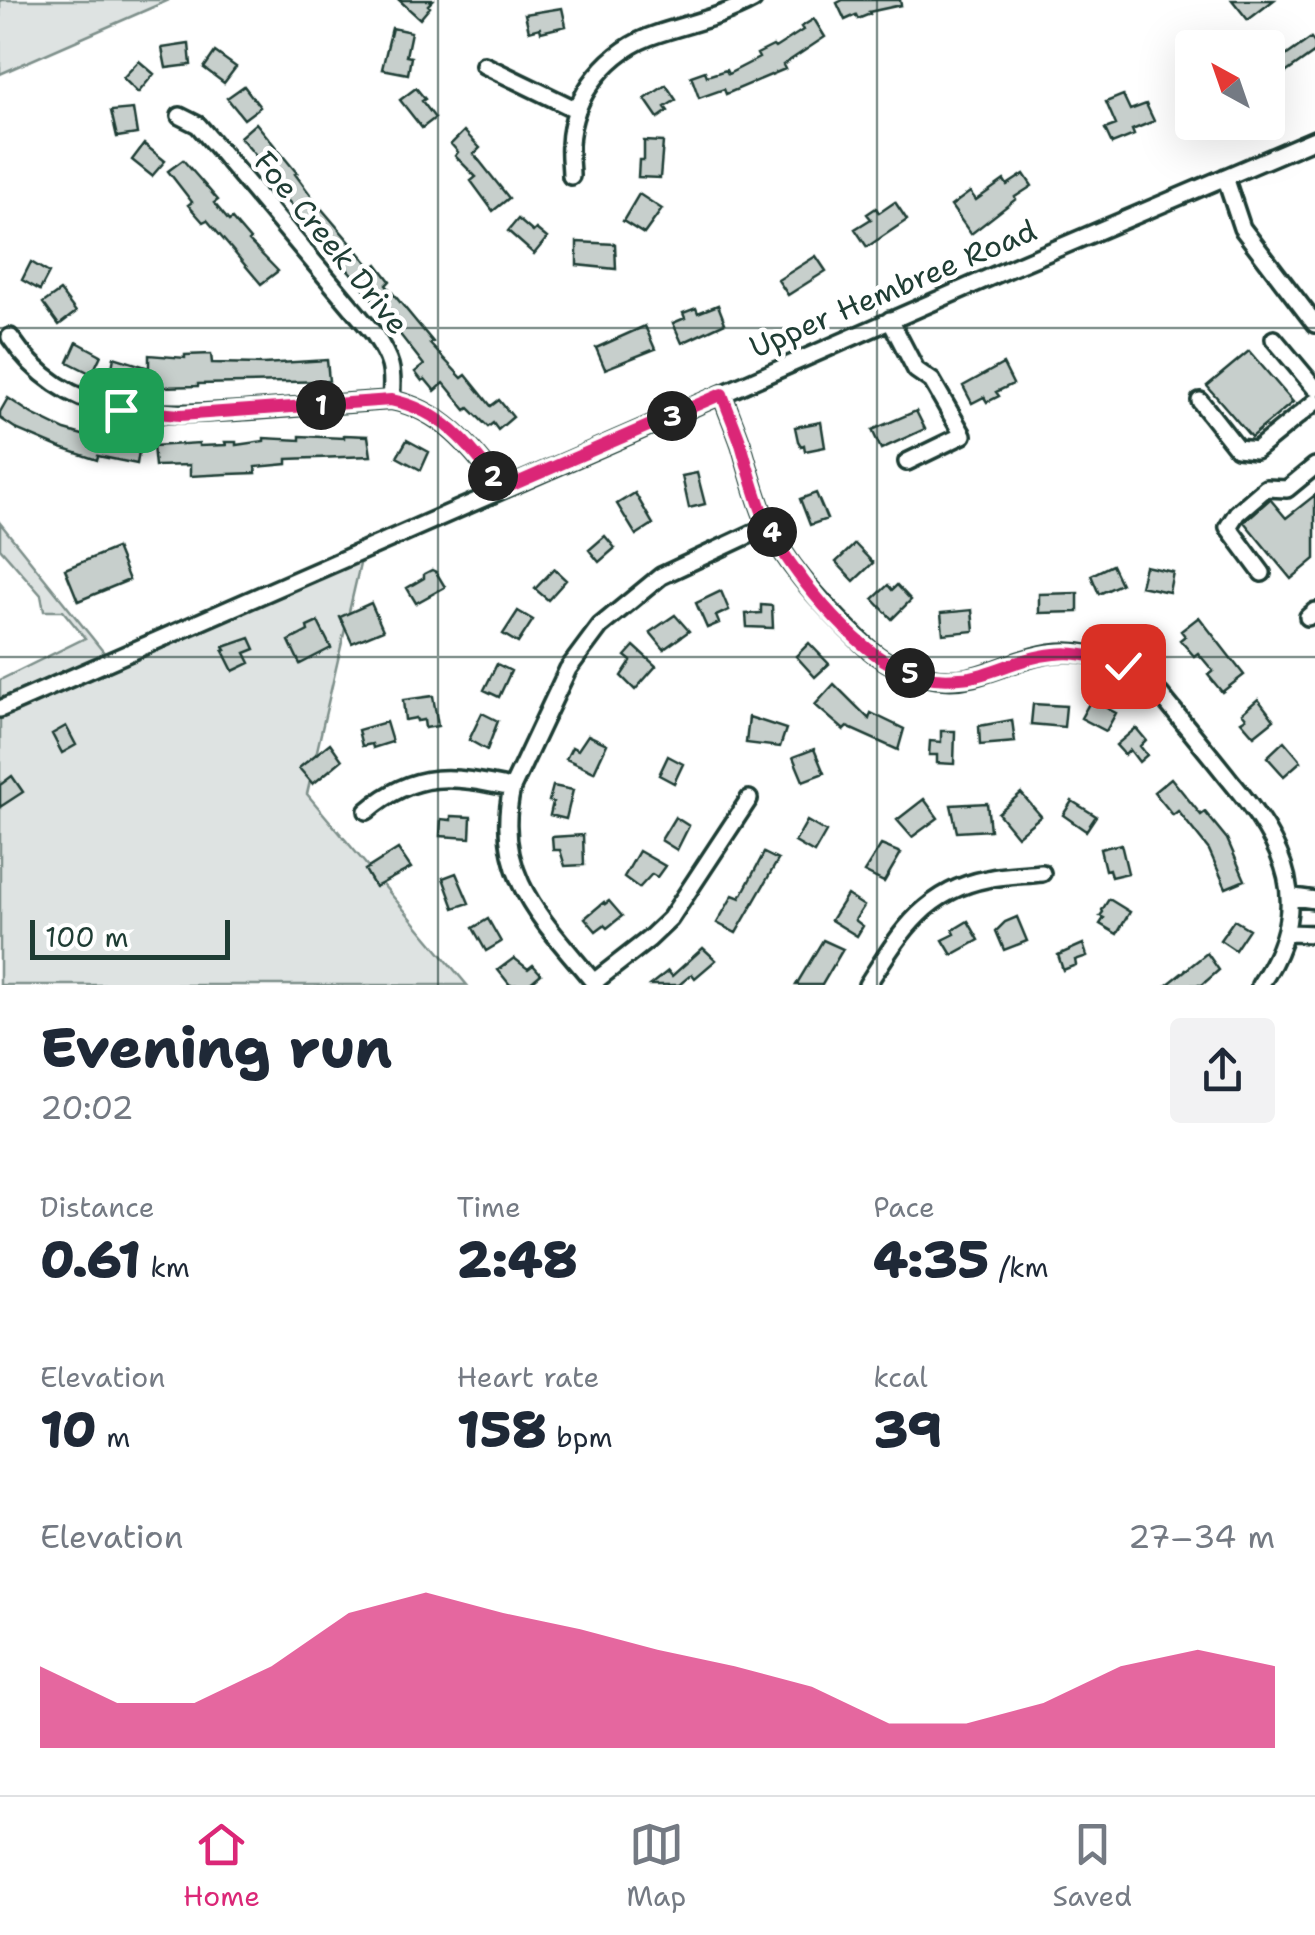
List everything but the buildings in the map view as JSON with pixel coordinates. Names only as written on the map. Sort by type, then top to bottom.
[{"type":"street","points":[[572,176],[570,142],[577,110],[599,72],[634,44],[709,20],[753,0]]},
{"type":"street","points":[[484,65],[577,110]]},
{"type":"street","name":"Foe Creek Drive","points":[[180,116],[198,125],[374,334],[391,361],[391,400]]},
{"type":"street","name":"Upper Hembree Road","points":[[0,710],[890,320],[1315,139]]},
{"type":"street","points":[[1225,177],[1242,228],[1315,324]]},
{"type":"street","points":[[890,320],[916,370],[932,380],[963,436],[907,462]]},
{"type":"street","points":[[10,337],[53,384],[121,410],[180,415],[391,400],[425,410],[470,447],[503,489]]},
{"type":"street","points":[[1274,339],[1315,388]]},
{"type":"street","points":[[722,394],[768,526],[789,563],[870,651],[903,671],[932,678],[961,678],[1064,652],[1094,655],[1123,666],[1160,694],[1260,816],[1290,871],[1294,897],[1290,933],[1277,964],[1260,985]]},
{"type":"street","points":[[1200,401],[1238,448],[1256,450],[1315,402]]},
{"type":"street","points":[[1262,572],[1228,528],[1236,513],[1266,488],[1287,489],[1315,466]]},
{"type":"street","points":[[749,799],[670,919],[595,984],[531,904],[510,858],[507,837],[512,788],[568,669],[583,646],[600,626],[661,576],[768,526]]},
{"type":"street","points":[[367,810],[392,793],[434,778],[462,778],[512,788]]},
{"type":"street","points":[[867,985],[899,936],[930,902],[988,878],[1042,873]]},
{"type":"street","points":[[1294,897],[1315,900]]},
{"type":"street","points":[[1290,933],[1315,934]]},
{"type":"shaded area","points":[[0,0],[169,0],[0,74]]},
{"type":"shaded area","points":[[0,523],[114,665],[366,538],[307,794],[467,985],[0,985],[0,680],[85,638],[63,611],[44,611],[41,595],[0,548]]},
{"type":"route","points":[[121,410],[180,415],[391,400],[425,410],[449,427],[503,489],[722,394],[756,496],[789,563],[816,596],[886,662],[932,678],[961,678],[1064,652],[1094,655],[1123,666]]}]
